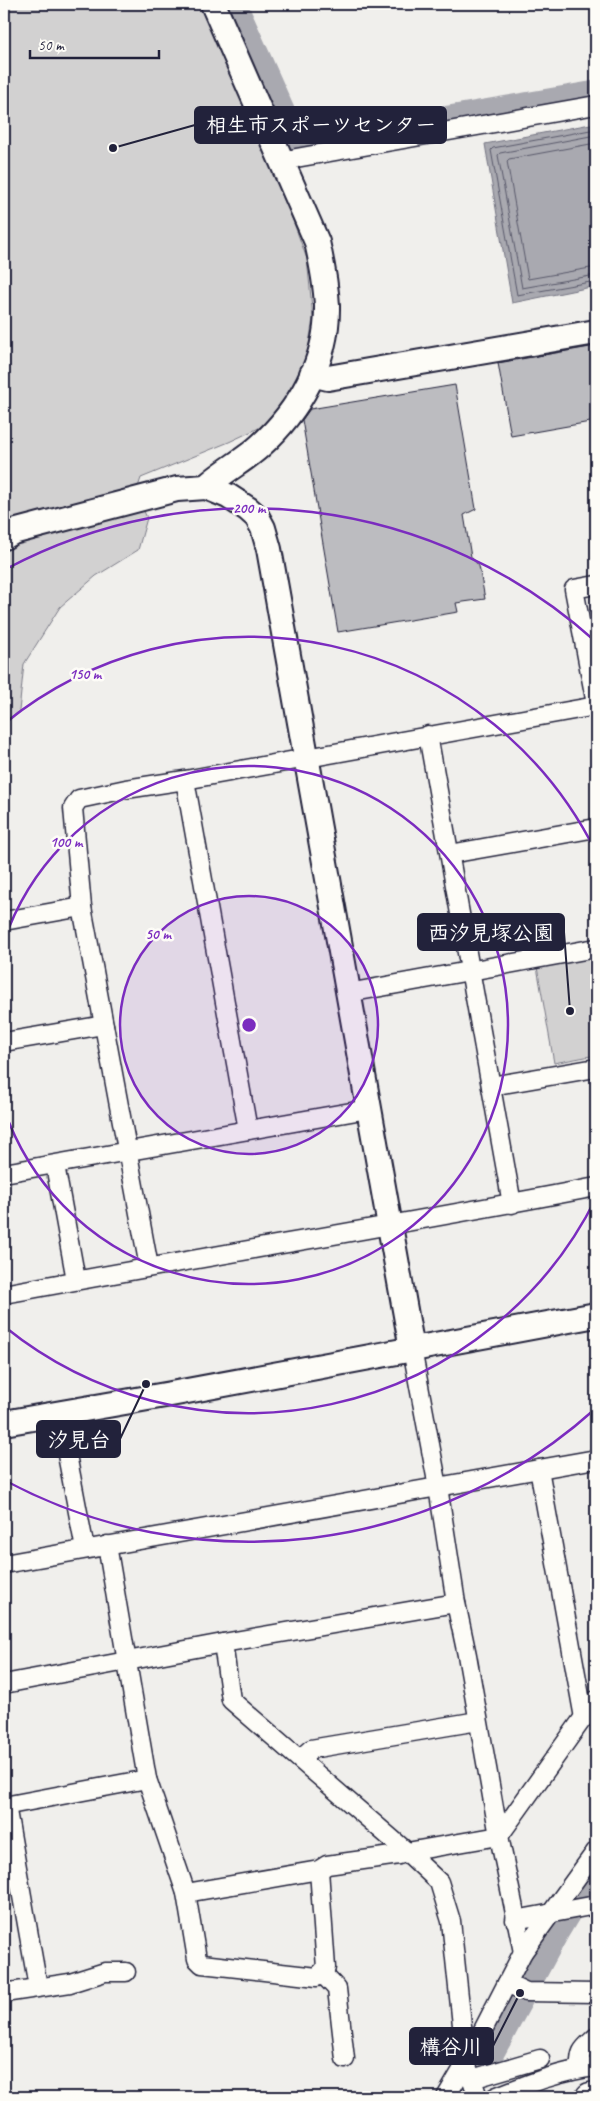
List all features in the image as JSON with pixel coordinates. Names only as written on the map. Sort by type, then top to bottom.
[{"type":"highway","points":[[590,2097],[596,2096]]},
{"type":"street","points":[[206,487],[218,476],[259,448],[279,428],[297,405],[312,374],[321,349],[327,308],[324,276],[317,242],[213,4]]},
{"type":"street","points":[[283,164],[296,158],[596,105]]},
{"type":"street","points":[[312,374],[328,378],[596,332]]},
{"type":"street","points":[[4,536],[13,532],[177,489],[206,487],[233,499],[248,509],[257,517],[263,528],[269,549],[329,878],[368,1109],[438,1487],[456,1603],[468,1655],[499,1836],[523,1952]]},
{"type":"street","points":[[149,1267],[82,907],[73,808],[79,799],[126,789],[185,780],[596,705],[574,589],[596,585]]},
{"type":"street","points":[[428,735],[512,1204]]},
{"type":"street","points":[[185,780],[248,1130]]},
{"type":"street","points":[[450,854],[596,828]]},
{"type":"street","points":[[4,921],[82,907]]},
{"type":"street","points":[[348,993],[596,948]]},
{"type":"street","points":[[4,1042],[104,1025]]},
{"type":"street","points":[[491,1086],[596,1068]]},
{"type":"street","points":[[4,1174],[368,1109]]},
{"type":"street","points":[[54,1164],[76,1280]]},
{"type":"street","points":[[4,1294],[512,1204],[596,1187]]},
{"type":"street","points":[[4,1423],[596,1315]]},
{"type":"street","points":[[59,1414],[86,1549]]},
{"type":"street","points":[[4,1564],[596,1459]]},
{"type":"street","points":[[539,1469],[584,1718]]},
{"type":"street","points":[[106,1545],[148,1780],[186,1893],[197,1959],[202,1964],[317,1977],[326,1968],[319,1870]]},
{"type":"street","points":[[4,1684],[223,1643],[456,1603]]},
{"type":"street","points":[[223,1643],[231,1700],[407,1852],[439,1882],[451,1921],[469,2071],[478,2097]]},
{"type":"street","points":[[186,1893],[319,1870],[327,1865],[399,1856],[407,1852],[499,1836],[596,1700]]},
{"type":"street","points":[[300,1759],[311,1749],[478,1721]]},
{"type":"street","points":[[38,1987],[5,1805],[148,1780]]},
{"type":"street","points":[[446,2097],[469,2071],[515,1988],[523,1952],[554,1912],[596,1851]]},
{"type":"street","points":[[515,1920],[596,1906]]},
{"type":"street","points":[[4,1992],[70,1983],[105,1972],[126,1972]]},
{"type":"street","points":[[322,1973],[337,1989],[345,2059]]},
{"type":"street","points":[[515,1988],[596,1993]]},
{"type":"street","points":[[495,2097],[542,2078],[588,2068],[579,2056],[581,2050],[596,2037]]},
{"type":"street","points":[[469,2071],[540,2059]]},
{"type":"shaded area","points":[[4,4],[201,4],[255,117],[307,259],[313,318],[304,376],[280,418],[229,442],[141,478],[136,493],[147,518],[138,550],[96,576],[60,607],[24,664],[19,711],[4,725]]},
{"type":"shaded area","points":[[596,957],[596,1055],[554,1063],[537,967]]},
{"type":"water","points":[[596,123],[596,286],[512,303],[485,144]]},
{"type":"building","points":[[596,346],[596,421],[511,436],[498,363]]},
{"type":"building","points":[[455,385],[476,509],[464,515],[471,557],[479,566],[485,599],[456,603],[458,612],[338,632],[302,420],[310,409]]},
{"type":"waterway","points":[[231,4],[287,129],[308,145],[596,96]]},
{"type":"waterway","points":[[483,2063],[555,1929],[582,1884]]},
{"type":"place","name":"相生市スポーツセンター","points":[[113,148]]},
{"type":"place","name":"西汐見塚公園","points":[[570,1011]]},
{"type":"place","name":"汐見台","points":[[146,1384]]},
{"type":"place","name":"構谷川","points":[[520,1993]]}]
